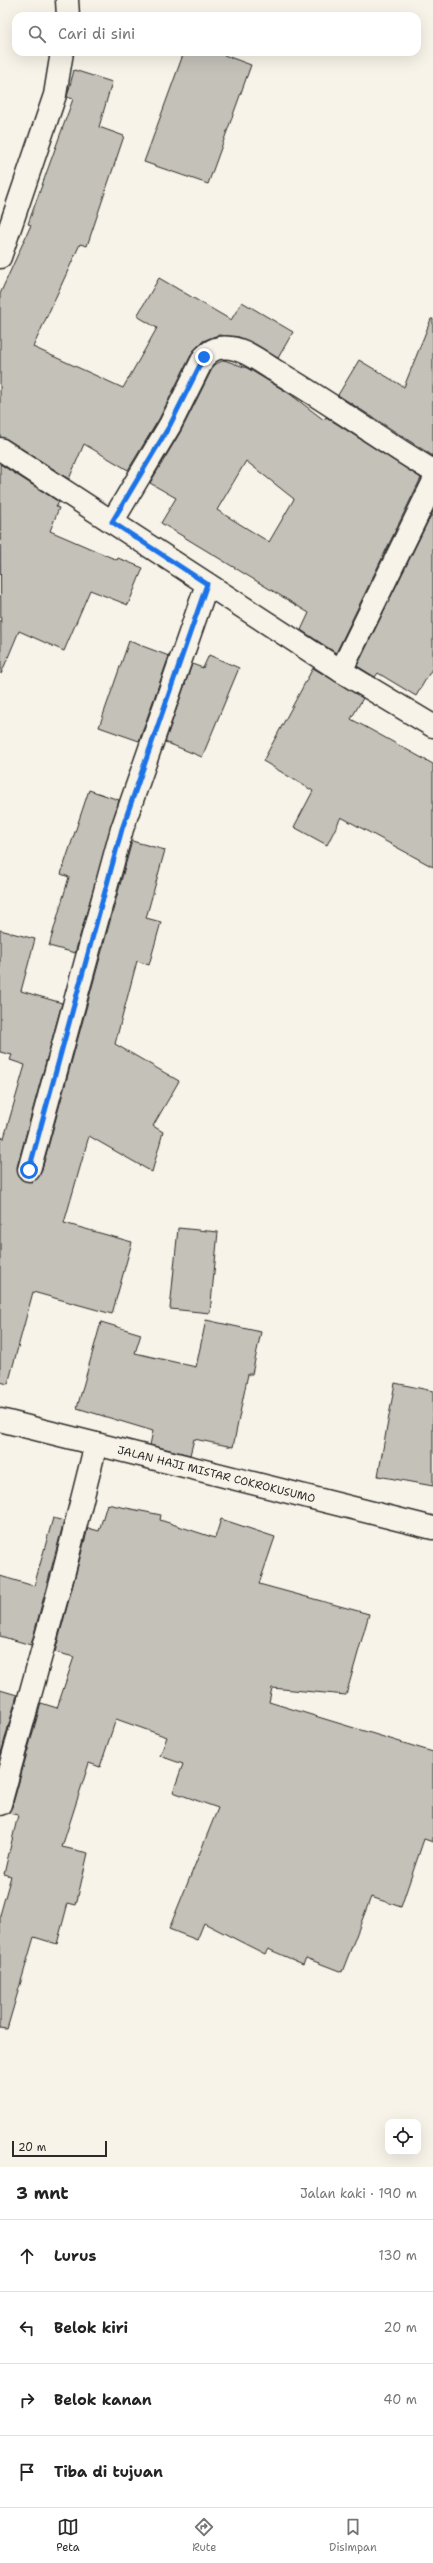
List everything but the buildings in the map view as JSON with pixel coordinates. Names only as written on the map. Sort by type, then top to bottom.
[{"type":"street","points":[[67,0],[68,12]]},
{"type":"street","points":[[0,258],[55,95],[61,56]]},
{"type":"street","points":[[112,522],[170,425],[204,357],[212,349],[220,347],[232,348],[247,354],[280,373],[433,471]]},
{"type":"street","points":[[0,449],[341,671],[433,726]]},
{"type":"street","points":[[341,671],[433,483]]},
{"type":"street","points":[[29,1170],[122,829],[207,584]]},
{"type":"street","name":"JALAN HAJI MISTAR COKROKUSUMO","points":[[0,1420],[433,1528]]},
{"type":"street","points":[[0,1804],[63,1575],[96,1444]]},
{"type":"route","points":[[29,1170],[122,829],[207,584],[112,522],[170,425],[204,357]]}]
